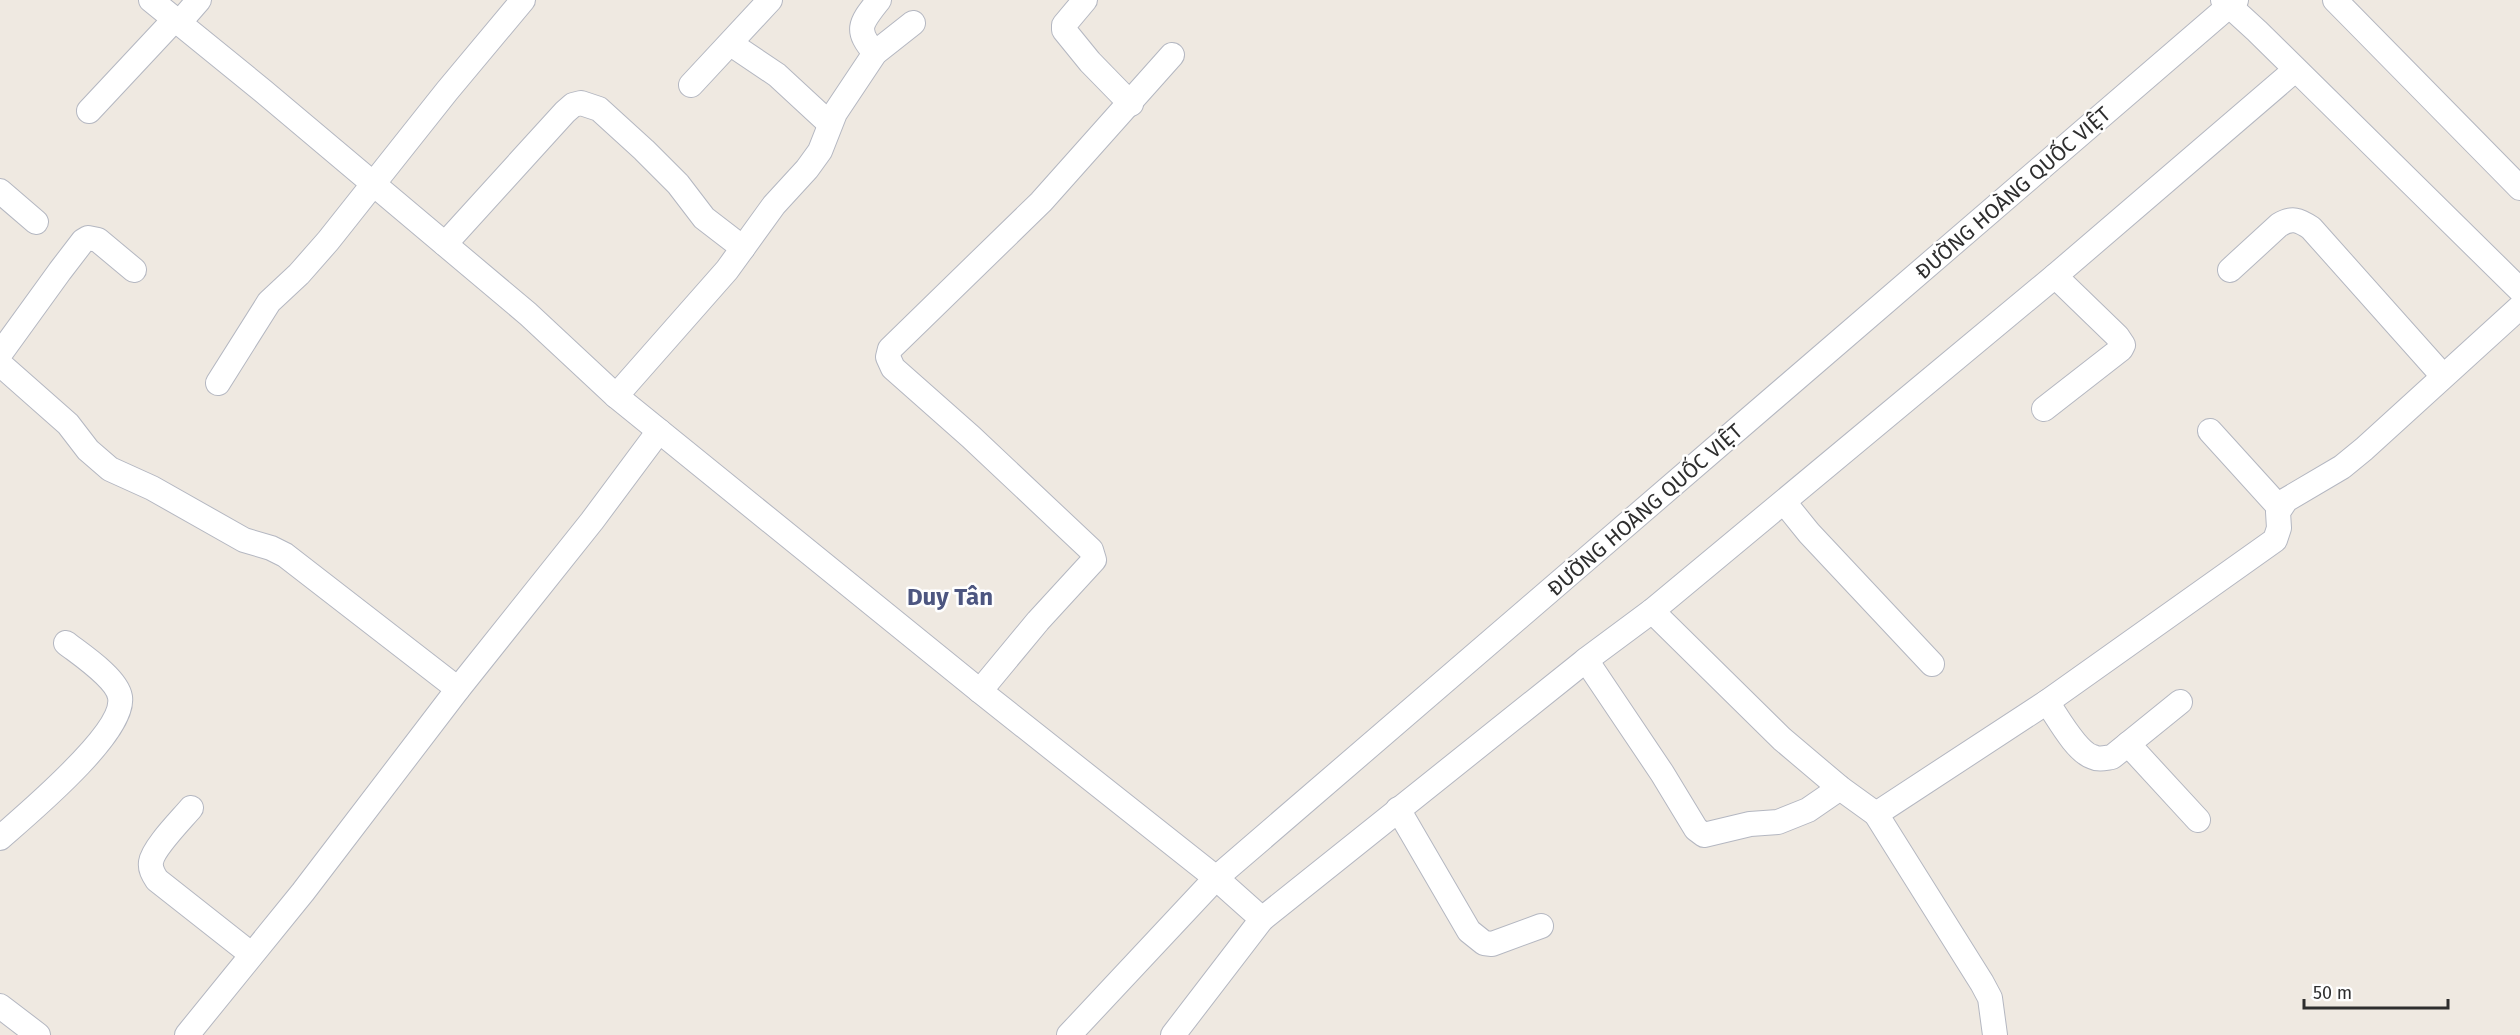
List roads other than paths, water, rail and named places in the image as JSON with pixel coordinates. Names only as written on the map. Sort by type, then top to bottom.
[{"type":"street","points":[[151,0],[528,314],[616,396],[980,691],[1222,883],[1256,913]]},
{"type":"street","points":[[89,111],[199,0]]},
{"type":"street","points":[[218,383],[269,302],[299,274],[524,0]]},
{"type":"street","points":[[691,85],[770,0]]},
{"type":"street","points":[[875,53],[862,36],[861,27],[864,19],[879,0]]},
{"type":"street","points":[[1085,0],[1064,25],[1064,30],[1090,62],[1131,104]]},
{"type":"street","points":[[2230,2],[2295,70],[2520,290]]},
{"type":"street","name":"ĐƯỜNG HOÀNG QUỐC VIỆT","points":[[1069,1035],[1222,883],[2230,2]]},
{"type":"street","points":[[2338,3],[2520,188]]},
{"type":"street","points":[[616,396],[727,270],[774,205],[820,151],[835,113],[875,53],[914,23]]},
{"type":"street","points":[[730,44],[777,75],[830,124]]},
{"type":"street","points":[[980,691],[1038,621],[1094,560],[1094,555],[971,437],[893,368],[888,357],[890,349],[1041,202],[1173,55]]},
{"type":"street","points":[[1173,1035],[1256,913],[1398,809],[1652,611],[2055,276],[2295,70]]},
{"type":"street","points":[[445,244],[490,198],[565,112],[573,105],[581,103],[599,109],[613,121],[678,184],[704,218],[743,248]]},
{"type":"street","points":[[0,191],[36,222]]},
{"type":"street","points":[[2230,270],[2279,225],[2287,220],[2301,221],[2311,228],[2442,376]]},
{"type":"street","points":[[0,354],[60,271],[88,238],[98,240],[134,270]]},
{"type":"street","points":[[2044,410],[2121,349],[2123,345],[2117,336],[2055,276]]},
{"type":"street","points":[[2279,507],[2286,500],[2342,467],[2357,455],[2520,307]]},
{"type":"street","points":[[0,364],[68,424],[88,450],[110,470],[152,489],[244,540],[285,555],[458,689]]},
{"type":"street","points":[[1876,814],[2047,702],[2276,540],[2279,533],[2279,507],[2210,430]]},
{"type":"street","points":[[187,1035],[303,892],[458,689],[592,521],[659,431]]},
{"type":"street","points":[[1784,502],[1816,541],[1932,664]]},
{"type":"street","points":[[1652,611],[1782,739],[1840,788],[1876,814],[1982,983],[1990,998],[1995,1035]]},
{"type":"street","points":[[0,838],[63,783],[117,718],[121,699],[114,684],[66,643]]},
{"type":"street","points":[[1587,660],[1696,829],[1704,835],[1750,824],[1778,822],[1808,810],[1840,788]]},
{"type":"street","points":[[2047,702],[2079,747],[2090,757],[2101,759],[2112,757],[2180,702]]},
{"type":"street","points":[[2128,744],[2198,820]]},
{"type":"street","points":[[191,808],[156,851],[151,862],[152,872],[157,880],[251,954]]},
{"type":"street","points":[[1398,809],[1463,922],[1476,938],[1484,943],[1492,944],[1541,926]]},
{"type":"street","points":[[0,1006],[38,1035]]},
{"type":"district","name":"Duy Tân","points":[[950,597]]}]
